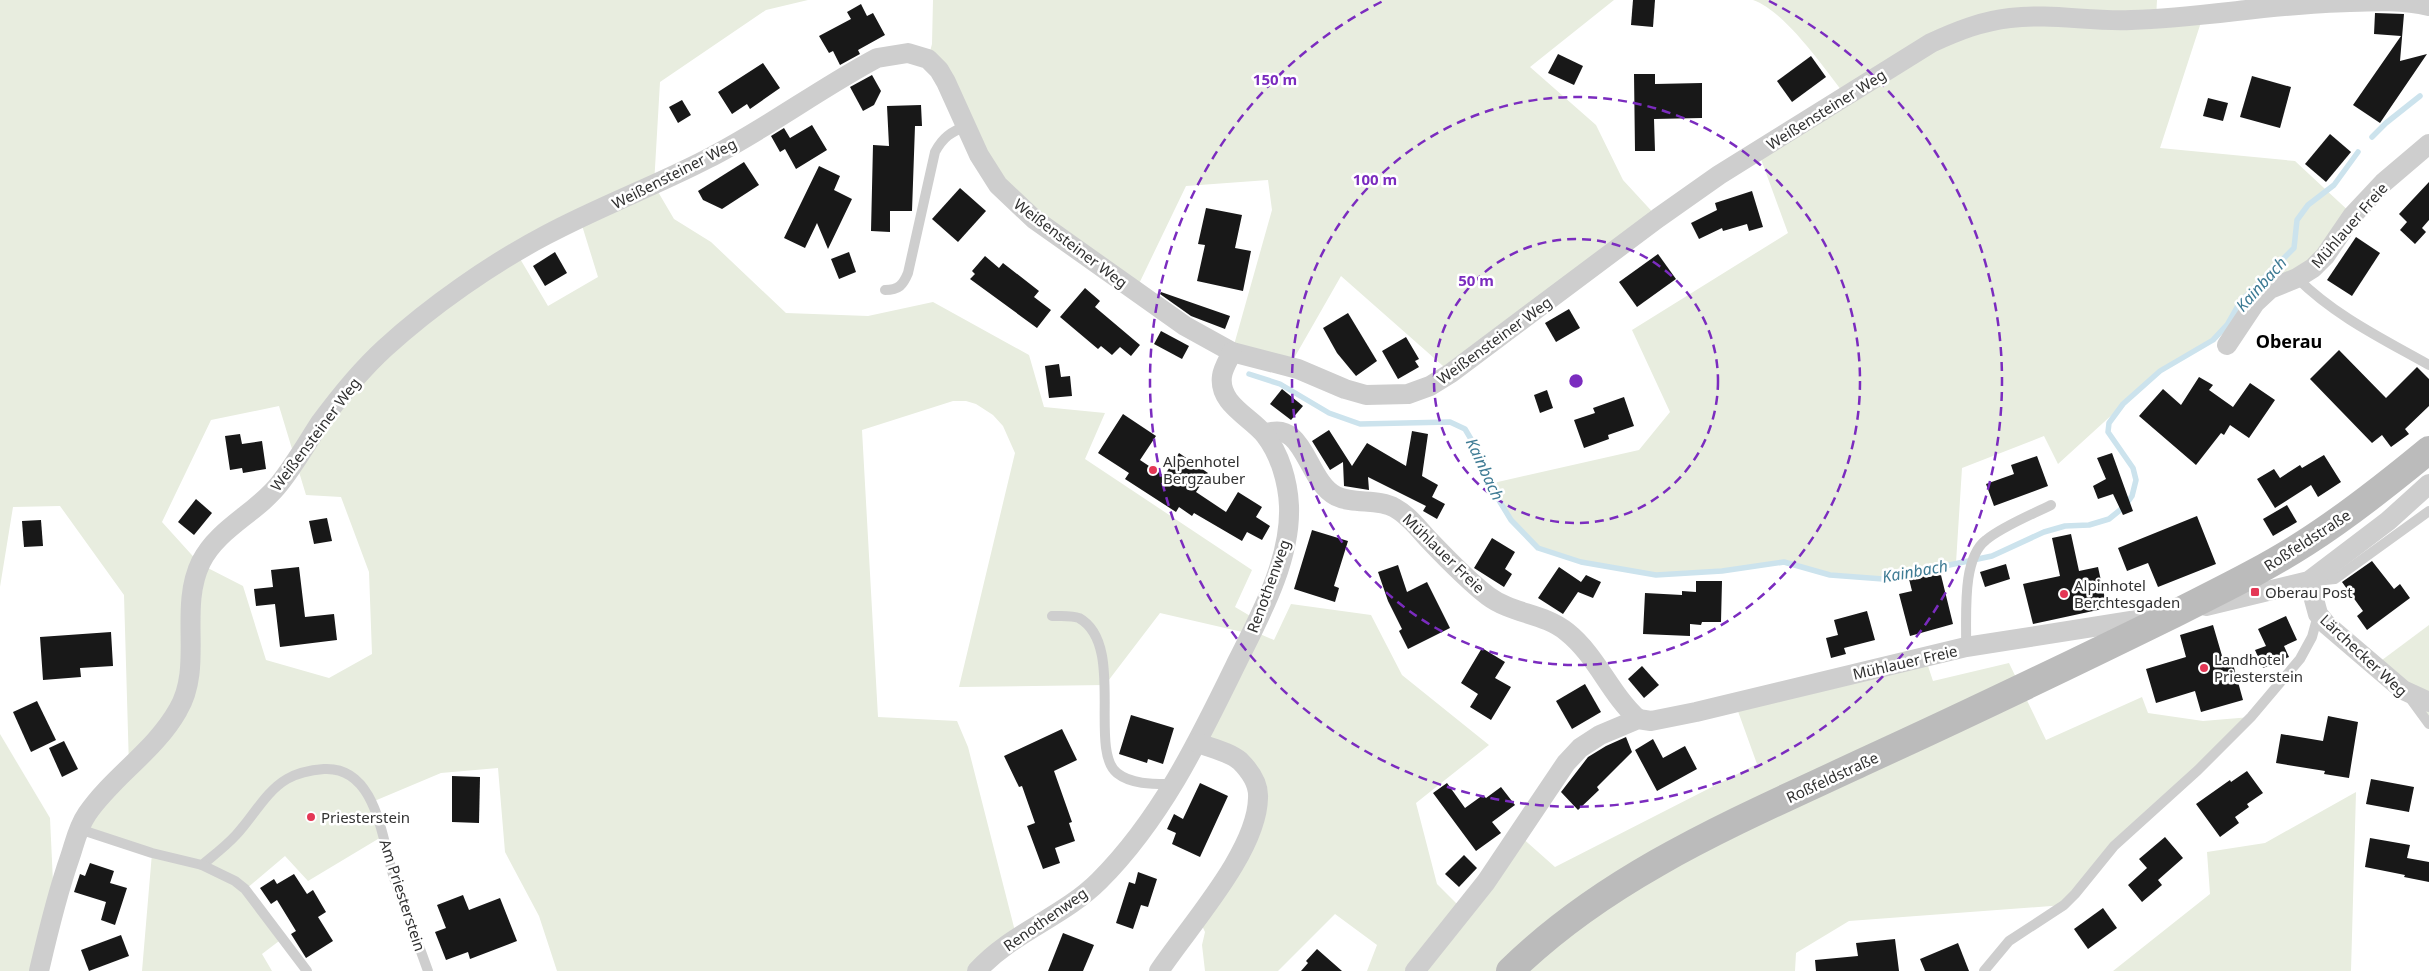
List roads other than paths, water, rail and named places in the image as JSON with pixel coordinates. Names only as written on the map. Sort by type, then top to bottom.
[{"type":"main road","name":"Roßfeldstraße","points":[[1510,971],[1526,955],[1599,898],[1654,862],[1728,825],[2030,686],[2239,583],[2305,543],[2382,489],[2429,450]]},
{"type":"street","name":"Weißensteiner Weg","points":[[39,971],[54,904],[79,828],[86,815],[105,791],[163,732],[185,697],[189,673],[190,614],[200,564],[222,535],[279,484],[348,388],[383,350],[420,318],[494,266],[539,239],[711,157],[877,58],[908,53],[928,59],[938,70],[979,155],[993,178],[1034,219],[1185,326],[1232,352],[1298,369],[1345,389],[1366,395],[1408,394],[1430,386],[1451,373],[1658,218],[1719,175],[1932,43],[1983,22],[2021,18],[2139,20],[2334,2],[2380,1],[2429,6]]},
{"type":"street","name":"Mühlauer Freie","points":[[2227,344],[2255,303],[2270,290],[2297,278],[2313,268],[2325,256],[2353,215],[2383,183],[2429,144]]},
{"type":"street","name":"Renothenweg","points":[[977,971],[996,953],[1073,902],[1098,882],[1124,852],[1174,784],[1198,743],[1251,634],[1276,573],[1287,538],[1289,517],[1285,481],[1275,451],[1265,434],[1228,399],[1223,388],[1222,376],[1232,352]]},
{"type":"street","name":"Mühlauer Freie","points":[[1265,434],[1276,430],[1288,432],[1296,440],[1326,489],[1346,500],[1394,507],[1404,514],[1454,566],[1498,603],[1546,618],[1567,631],[1599,668],[1624,706],[1638,719]]},
{"type":"street","name":"Roßfeldstraße","points":[[2174,614],[2309,581],[2388,521],[2429,484]]},
{"type":"street","name":"Lärchecker Weg","points":[[2309,581],[2318,614],[2327,625],[2403,690]]},
{"type":"street","name":"Mühlauer Freie","points":[[1415,971],[1486,882],[1566,763],[1580,748],[1600,735],[1638,719],[1651,721],[1696,712],[1966,647],[2174,614]]},
{"type":"street","points":[[2403,690],[2429,702]]},
{"type":"street","points":[[1159,971],[1228,874],[1256,817],[1258,796],[1253,777],[1235,757],[1198,743]]},
{"type":"lane","points":[[885,290],[899,288],[908,273],[935,152],[941,140],[948,133],[966,126]]},
{"type":"lane","points":[[2297,278],[2323,302],[2345,317],[2429,365]]},
{"type":"lane","points":[[1966,647],[1968,570],[1976,553],[1985,540],[2051,505]]},
{"type":"lane","points":[[2309,581],[2335,579],[2429,510]]},
{"type":"lane","points":[[1984,971],[2009,941],[2064,905],[2076,894],[2114,846],[2198,770],[2251,717],[2300,659],[2312,637],[2318,614]]},
{"type":"lane","points":[[1052,616],[1078,618],[1088,626],[1099,644],[1105,685],[1107,753],[1110,764],[1117,772],[1128,778],[1149,784],[1174,784]]},
{"type":"lane","name":"Lärchecker Weg","points":[[2403,690],[2429,724]]},
{"type":"lane","name":"Am Priesterstein","points":[[202,865],[235,836],[272,792],[285,780],[299,772],[314,770],[330,769],[344,773],[355,779],[366,790],[372,802],[394,876],[428,971]]},
{"type":"lane","points":[[79,828],[152,853],[202,865],[235,881],[245,889],[307,971]]},
{"type":"waterway","name":"Kainbach","points":[[2372,137],[2386,123],[2420,96]]},
{"type":"waterway","name":"Kainbach","points":[[1249,374],[1280,384],[1329,413],[1360,424],[1450,422],[1465,429],[1484,461],[1489,484],[1511,520],[1538,548],[1581,562],[1656,575],[1722,571],[1784,562],[1830,575],[1883,579],[1992,556],[2044,532],[2065,526],[2089,525],[2109,519],[2125,506],[2132,496],[2136,480],[2133,468],[2108,432],[2109,423],[2123,404],[2160,371],[2213,340],[2227,325],[2240,302],[2294,248],[2297,220],[2308,205],[2334,185],[2358,152]]},
{"type":"place","name":"Alpenhotel Bergzauber","points":[[1153,470]]},
{"type":"place","name":"Oberau Post","points":[[2255,592]]},
{"type":"place","name":"Alpinhotel Berchtesgaden","points":[[2064,594]]},
{"type":"place","name":"Landhotel Priesterstein","points":[[2204,668]]},
{"type":"place","name":"Priesterstein","points":[[311,817]]},
{"type":"district","name":"Oberau","points":[[2289,341]]}]
